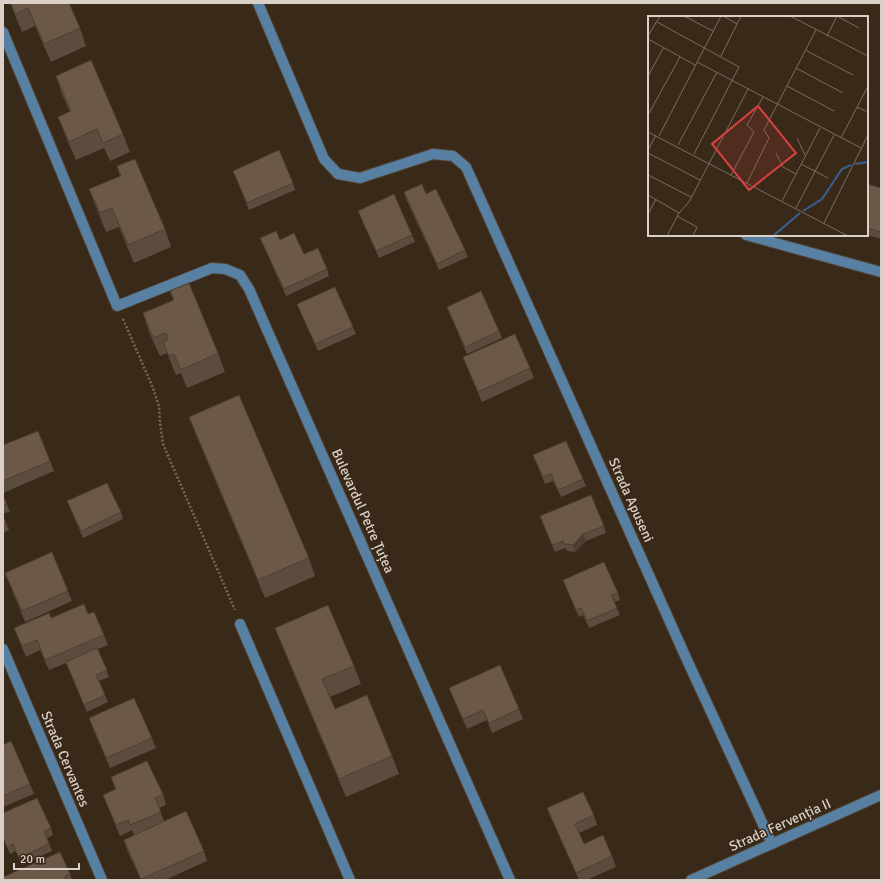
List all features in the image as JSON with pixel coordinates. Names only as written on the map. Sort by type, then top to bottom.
[{"type":"street","name":"Strada Apuseni","points":[[258,3],[324,159],[338,174],[360,178],[433,154],[453,156],[466,168],[687,660],[772,844]]},
{"type":"street","points":[[3,32],[117,306]]},
{"type":"street","points":[[750,236],[881,272]]},
{"type":"street","name":"Bulevardul Petre Țuțea","points":[[117,306],[212,268],[225,268],[240,275],[249,289],[510,880]]},
{"type":"street","points":[[240,624],[350,880]]},
{"type":"street","name":"Strada Cervantes","points":[[3,648],[102,880]]},
{"type":"street","name":"Strada Fervenția II","points":[[691,880],[881,795]]},
{"type":"path","points":[[117,306],[154,388],[159,406],[163,444],[240,624]]},
{"type":"building","points":[[11,3],[69,3],[80,28],[44,44],[28,8],[15,14]]},
{"type":"building","points":[[91,60],[123,134],[103,143],[97,129],[69,142],[58,117],[71,111],[56,76]]},
{"type":"building","points":[[279,150],[293,183],[247,203],[233,171]]},
{"type":"building","points":[[135,159],[165,229],[128,245],[112,208],[100,213],[89,189],[121,176],[117,166]]},
{"type":"building","points":[[422,184],[426,194],[436,189],[465,250],[437,264],[404,192]]},
{"type":"building","points":[[868,184],[881,188],[881,232],[868,228]]},
{"type":"building","points":[[394,194],[412,235],[376,251],[358,211]]},
{"type":"building","points":[[276,231],[280,240],[294,233],[304,254],[318,248],[327,269],[284,289],[260,238]]},
{"type":"building","points":[[189,283],[218,353],[181,370],[174,354],[169,356],[163,342],[168,339],[166,333],[153,338],[143,313],[174,300],[170,291]]},
{"type":"building","points":[[335,287],[353,327],[315,344],[297,304]]},
{"type":"building","points":[[481,291],[499,331],[465,347],[447,307]]},
{"type":"building","points":[[515,334],[530,368],[478,392],[463,357]]},
{"type":"building","points":[[239,395],[309,558],[258,580],[189,417]]},
{"type":"building","points":[[38,431],[50,461],[3,481],[3,445]]},
{"type":"building","points":[[566,441],[583,479],[558,490],[551,474],[543,477],[533,455]]},
{"type":"building","points":[[107,483],[121,512],[81,531],[67,501]]},
{"type":"building","points":[[3,495],[7,505],[3,505]]},
{"type":"building","points":[[591,495],[604,526],[583,534],[573,545],[564,544],[563,541],[552,545],[540,516]]},
{"type":"building","points":[[3,516],[6,523],[3,525]]},
{"type":"building","points":[[52,552],[68,591],[22,611],[5,573]]},
{"type":"building","points":[[604,562],[618,593],[611,595],[617,608],[587,621],[581,608],[576,610],[563,580]]},
{"type":"building","points":[[84,604],[88,614],[94,612],[104,635],[45,660],[37,640],[22,646],[14,628],[49,613],[51,618]]},
{"type":"building","points":[[328,605],[354,666],[322,679],[335,709],[367,695],[392,756],[339,779],[275,628]]},
{"type":"building","points":[[97,648],[107,670],[96,675],[105,695],[84,705],[66,662]]},
{"type":"building","points":[[500,665],[519,709],[489,723],[483,710],[463,719],[449,688]]},
{"type":"building","points":[[134,698],[152,738],[106,758],[89,718]]},
{"type":"building","points":[[11,741],[30,784],[3,796],[3,745]]},
{"type":"building","points":[[147,761],[163,794],[155,798],[161,812],[130,825],[128,820],[116,825],[103,795],[116,789],[111,777]]},
{"type":"building","points":[[583,792],[594,815],[575,824],[584,844],[603,835],[612,856],[576,873],[547,808]]},
{"type":"building","points":[[37,798],[51,828],[44,831],[49,844],[19,858],[13,844],[7,847],[3,837],[3,813]]},
{"type":"building","points":[[186,811],[204,851],[141,879],[124,840]]},
{"type":"building","points":[[60,852],[70,874],[65,876],[66,880],[4,880],[3,877]]}]
